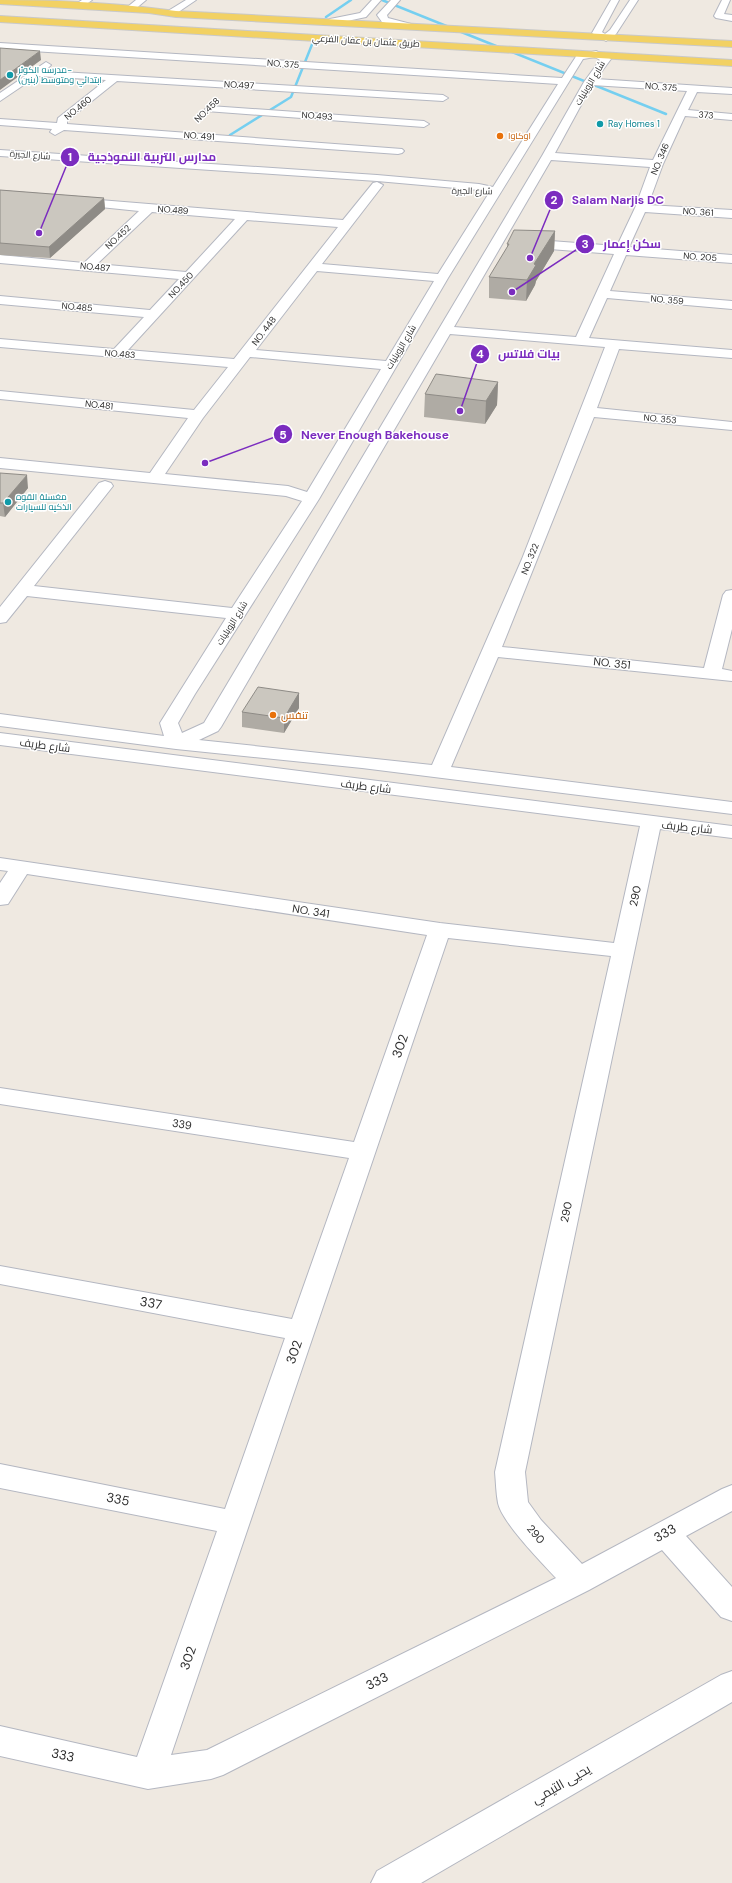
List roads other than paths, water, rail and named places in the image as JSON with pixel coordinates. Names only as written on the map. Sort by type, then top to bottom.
[{"type":"main road","name":"طريق عثمان بن عفان الفرعي","points":[[0,1],[171,13],[732,44]]},
{"type":"main road","name":"طريق عثمان بن عفان الفرعي","points":[[0,19],[596,54],[673,60],[732,62]]},
{"type":"street","points":[[78,6],[88,0]]},
{"type":"street","points":[[130,9],[142,0]]},
{"type":"street","points":[[171,13],[192,0]]},
{"type":"street","points":[[363,15],[377,0]]},
{"type":"street","points":[[333,21],[363,15],[373,17],[382,15],[396,0]]},
{"type":"street","points":[[615,0],[598,33],[606,38],[613,32],[634,0]]},
{"type":"street","points":[[726,0],[720,16],[732,18]]},
{"type":"street","points":[[382,15],[385,20],[408,26]]},
{"type":"street","name":"NO. 375","points":[[0,46],[566,81]]},
{"type":"street","points":[[0,98],[67,50]]},
{"type":"street","name":"شارع الزويليات","points":[[596,54],[606,59],[589,82],[548,156],[446,330],[211,726],[176,743],[169,723],[311,499],[442,278],[580,57],[596,54]]},
{"type":"street","name":"NO.497","points":[[35,73],[443,98]]},
{"type":"street","points":[[413,135],[434,111],[459,75]]},
{"type":"street","name":"NO.460","points":[[25,155],[62,126],[62,120],[115,78]]},
{"type":"street","name":"NO. 375","points":[[589,82],[732,92]]},
{"type":"street","name":"NO.458","points":[[200,117],[231,84]]},
{"type":"street","name":"NO. 346","points":[[581,340],[658,164],[693,89]]},
{"type":"street","name":"NO.493","points":[[210,108],[424,124]]},
{"type":"street","name":"373","points":[[681,113],[732,117]]},
{"type":"street","name":"NO. 491","points":[[0,122],[180,135],[400,148]]},
{"type":"street","name":"NO.458","points":[[180,135],[190,126]]},
{"type":"street","name":"NO. 448","points":[[154,479],[198,414],[248,353],[347,224],[400,148]]},
{"type":"street","name":"شارع الجيرة","points":[[0,153],[377,182],[476,193],[497,192]]},
{"type":"street","points":[[548,156],[658,164]]},
{"type":"street","name":"شارع الجيرة","points":[[0,159],[377,182]]},
{"type":"street","name":"NO.489","points":[[63,201],[347,224]]},
{"type":"street","name":"NO.452","points":[[87,267],[149,208]]},
{"type":"street","name":"NO. 361","points":[[640,208],[732,214]]},
{"type":"street","name":"NO.450","points":[[117,354],[245,216]]},
{"type":"street","name":"NO. 205","points":[[497,241],[732,259]]},
{"type":"street","name":"NO.487","points":[[0,259],[189,276]]},
{"type":"street","points":[[313,267],[442,278]]},
{"type":"street","name":"NO. 359","points":[[602,294],[732,305]]},
{"type":"street","name":"NO.485","points":[[0,300],[153,314]]},
{"type":"street","points":[[446,330],[581,340],[732,354]]},
{"type":"street","name":"NO.483","points":[[0,343],[239,364]]},
{"type":"street","name":"NO. 322","points":[[439,771],[493,651],[589,412],[614,343]]},
{"type":"street","points":[[248,353],[389,366]]},
{"type":"street","name":"NO.481","points":[[0,395],[198,414]]},
{"type":"street","name":"NO. 353","points":[[589,412],[732,426]]},
{"type":"street","points":[[0,463],[288,491],[311,499]]},
{"type":"street","points":[[0,476],[281,503],[311,499]]},
{"type":"street","points":[[0,618],[105,486]]},
{"type":"street","points":[[22,590],[237,614]]},
{"type":"street","points":[[712,673],[732,595]]},
{"type":"street","name":"NO. 351","points":[[493,651],[732,676]]},
{"type":"street","name":"شارع طريف","points":[[0,720],[176,743],[439,771],[732,808]]},
{"type":"street","name":"شارع طريف","points":[[0,739],[651,823],[732,832]]},
{"type":"street","name":"290","points":[[578,1581],[530,1529],[513,1504],[510,1472],[651,823]]},
{"type":"street","name":"NO. 341","points":[[0,864],[440,930],[624,951]]},
{"type":"street","points":[[0,899],[21,867]]},
{"type":"street","name":"302","points":[[148,1774],[440,930]]},
{"type":"street","name":"339","points":[[0,1096],[363,1152]]},
{"type":"street","name":"337","points":[[0,1275],[302,1331]]},
{"type":"street","name":"335","points":[[0,1476],[235,1523]]},
{"type":"street","name":"333","points":[[0,1741],[148,1774],[211,1764],[578,1581],[732,1497]]},
{"type":"street","points":[[665,1533],[732,1608]]},
{"type":"street","name":"يحيى التيمي","points":[[389,1883],[732,1685]]},
{"type":"waterway","points":[[326,17],[351,0]]},
{"type":"waterway","points":[[382,0],[501,48]]},
{"type":"waterway","points":[[230,135],[291,97],[313,42]]},
{"type":"waterway","points":[[507,50],[666,114]]},
{"type":"place","name":"مدرسه الكوثر- ابتدائي ومتوسط (بنين)","points":[[10,75]]},
{"type":"place","name":"Ray Homes 1","points":[[600,124]]},
{"type":"place","name":"اوكاوا","points":[[500,136]]},
{"type":"place","name":"مدارس التربية النموذجية","points":[[39,233]]},
{"type":"place","name":"Salam Narjis DC","points":[[530,258]]},
{"type":"place","name":"سكن إعمار","points":[[512,292]]},
{"type":"place","name":"بيات فلاتس","points":[[460,411]]},
{"type":"place","name":"Never Enough Bakehouse","points":[[205,463]]},
{"type":"place","name":"مغسلة القوه الذكيه للسيارات","points":[[8,502]]},
{"type":"place","name":"تنفس","points":[[273,715]]}]
